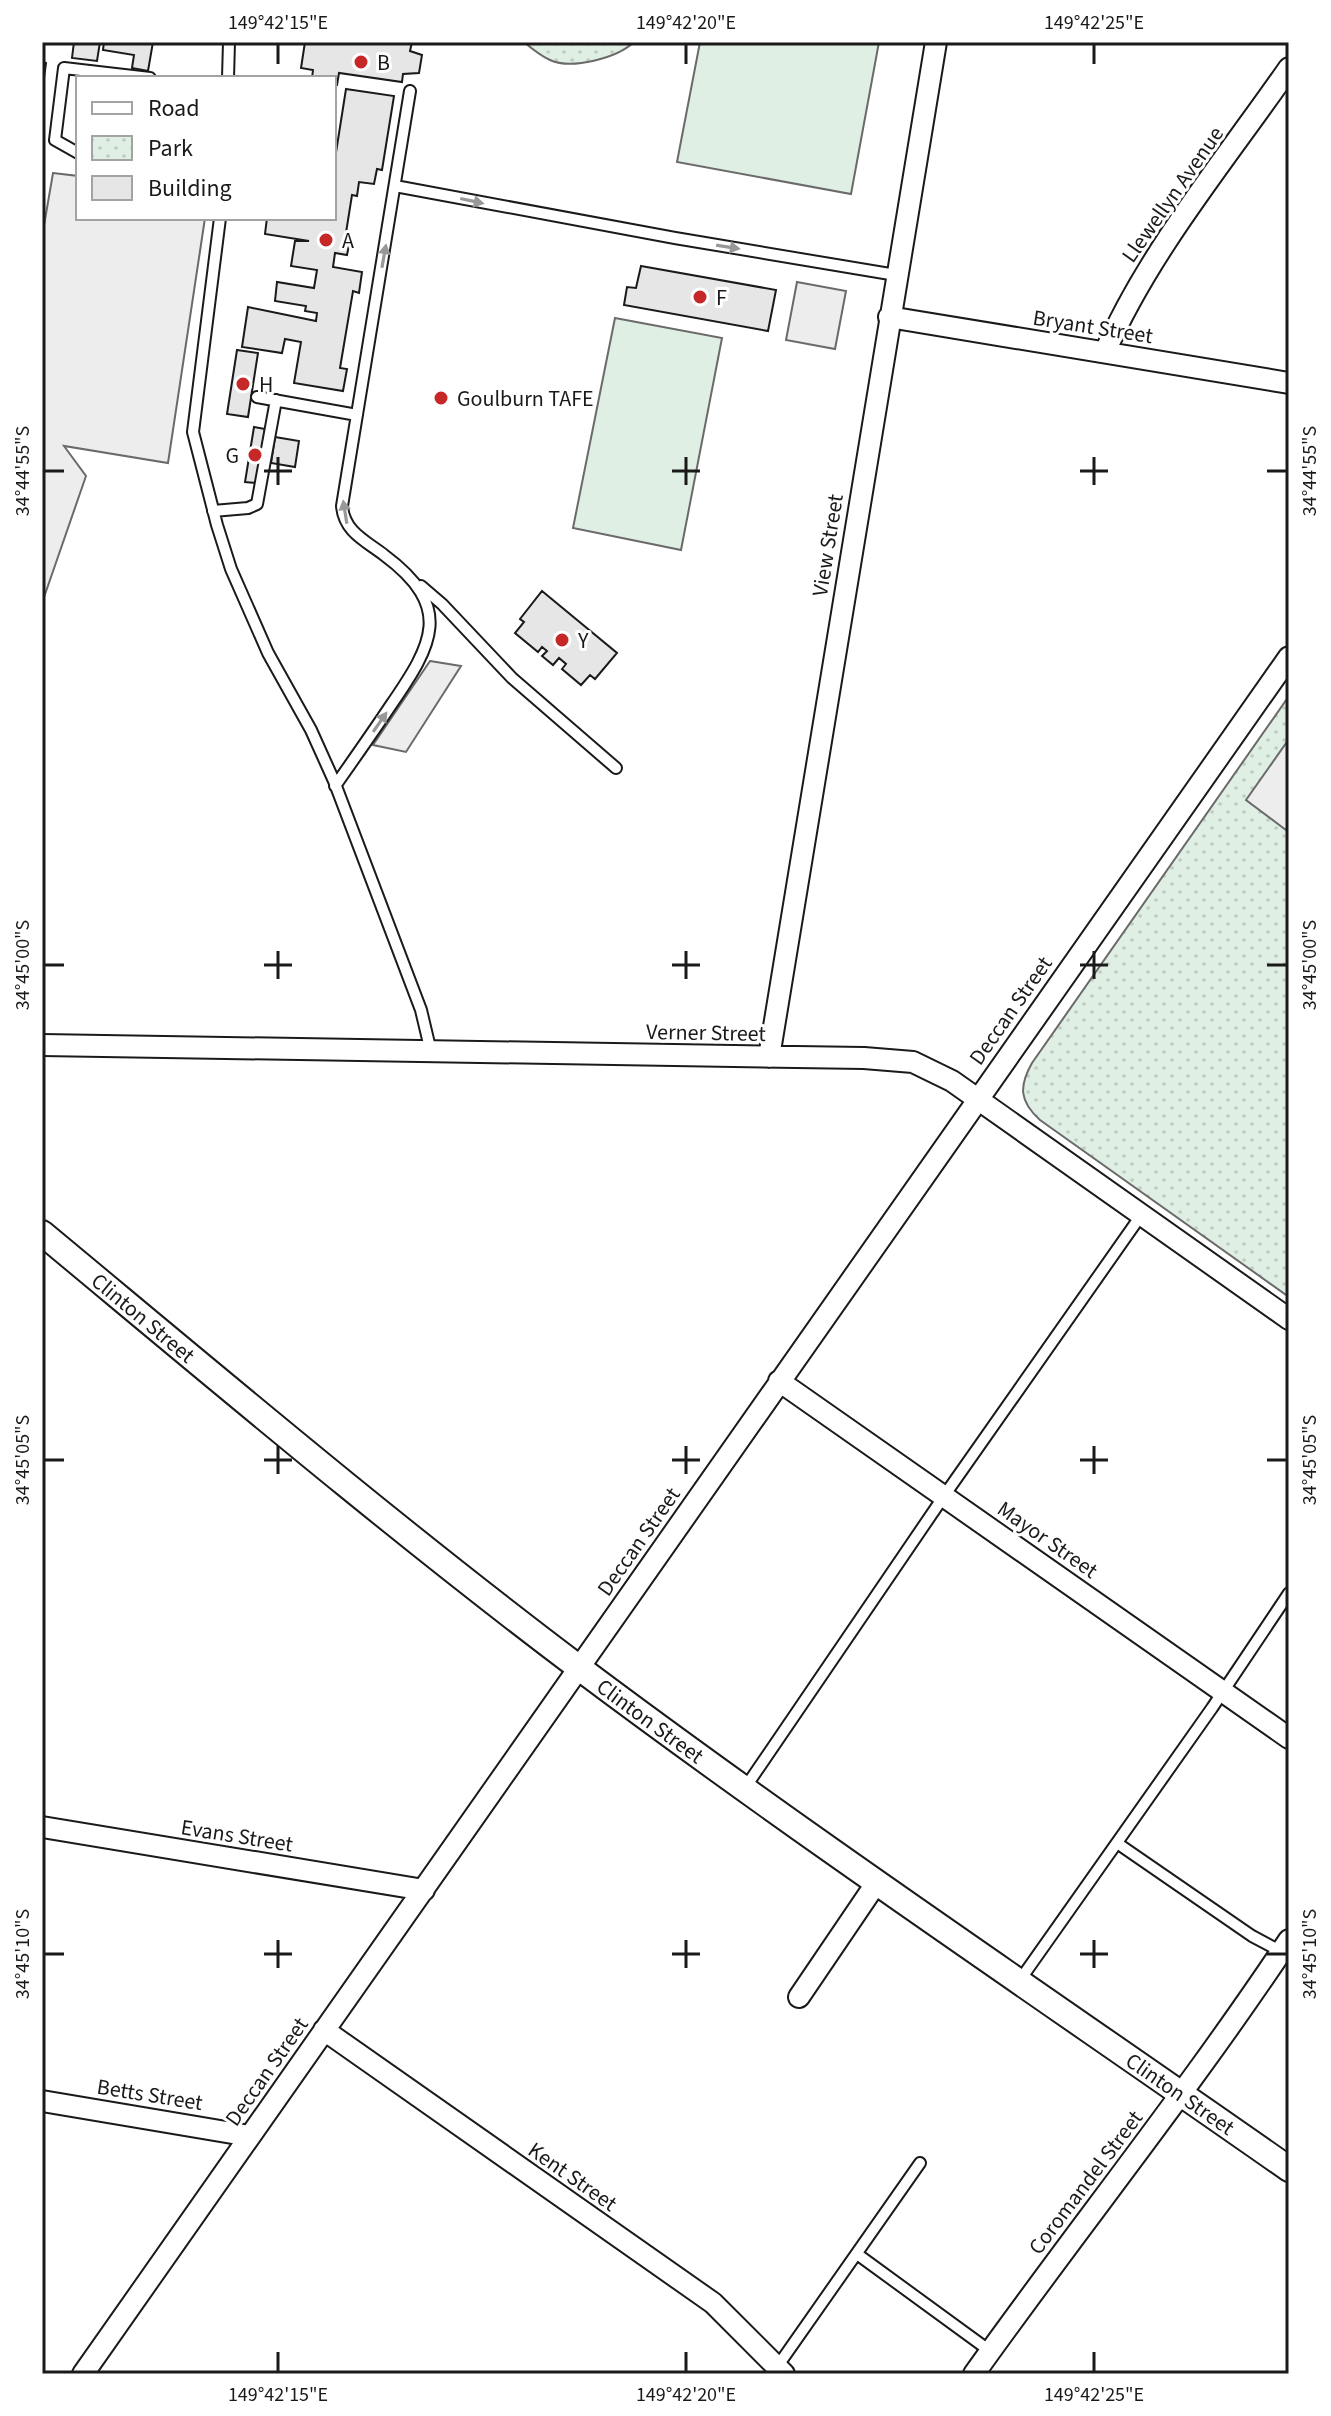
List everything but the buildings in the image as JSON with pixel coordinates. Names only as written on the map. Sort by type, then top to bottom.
[{"type":"street","name":"View Street","points":[[769,1057],[936,42]]},
{"type":"street","name":"Llewellyn Avenue","points":[[1105,352],[1147,271],[1289,68]]},
{"type":"street","name":"Bryant Street","points":[[889,317],[1289,383]]},
{"type":"street","name":"Deccan Street","points":[[83,2374],[1289,657]]},
{"type":"street","name":"Verner Street","points":[[42,1045],[864,1058],[913,1062],[940,1074],[1289,1319]]},
{"type":"street","name":"Clinton Street","points":[[42,1233],[434,1555],[579,1667],[877,1882],[1289,2169]]},
{"type":"street","name":"Mayor Street","points":[[779,1381],[1289,1738]]},
{"type":"street","name":"Evans Street","points":[[42,1827],[424,1890]]},
{"type":"street","points":[[799,1997],[877,1882]]},
{"type":"street","name":"Coromandel Street","points":[[974,2374],[1286,1949]]},
{"type":"street","name":"Kent Street","points":[[324,2030],[713,2303],[781,2372]]},
{"type":"street","name":"Betts Street","points":[[42,2101],[250,2136]]},
{"type":"lane","points":[[228,76],[229,42]]},
{"type":"lane","points":[[76,152],[55,140],[64,68],[133,76]]},
{"type":"lane","points":[[410,91],[343,515],[354,533],[442,604],[512,678],[616,768]]},
{"type":"lane","points":[[395,186],[645,233],[896,275]]},
{"type":"lane","points":[[220,220],[193,432],[213,511],[231,569],[255,624],[318,744],[335,786],[421,1010],[431,1052]]},
{"type":"lane","points":[[257,397],[357,415]]},
{"type":"lane","points":[[213,511],[248,508],[257,504],[276,400]]},
{"type":"lane","points":[[335,786],[414,672],[428,644],[426,600],[411,577]]},
{"type":"lane","points":[[745,1788],[944,1496],[1142,1214]]},
{"type":"lane","points":[[1020,1980],[1289,1593]]},
{"type":"lane","points":[[1117,1843],[1252,1936],[1286,1949]]},
{"type":"lane","points":[[781,2372],[920,2163]]},
{"type":"lane","points":[[857,2254],[990,2351]]},
{"type":"green space","points":[[524,42],[634,42],[606,57],[570,64],[550,60]]},
{"type":"green space","points":[[700,42],[879,42],[851,194],[677,162]]},
{"type":"green space","points":[[615,318],[722,338],[681,550],[573,528]]},
{"type":"green space","points":[[1289,696],[1289,1297],[1040,1120],[1025,1100],[1023,1086],[1032,1063]]},
{"type":"shaded area","points":[[53,173],[76,176],[76,220],[205,220],[168,463],[64,446],[86,476],[42,603],[42,237]]},
{"type":"shaded area","points":[[797,282],[846,291],[835,349],[786,340]]},
{"type":"shaded area","points":[[430,661],[461,666],[406,752],[373,745]]},
{"type":"shaded area","points":[[1289,739],[1289,825],[1286,830],[1246,800]]},
{"type":"place","name":"B","points":[[361,62]]},
{"type":"place","name":"A","points":[[326,240]]},
{"type":"place","name":"F","points":[[700,297]]},
{"type":"place","name":"H","points":[[243,384]]},
{"type":"place","name":"Goulburn TAFE","points":[[441,398]]},
{"type":"place","name":"G","points":[[255,455]]},
{"type":"place","name":"Y","points":[[562,640]]}]
